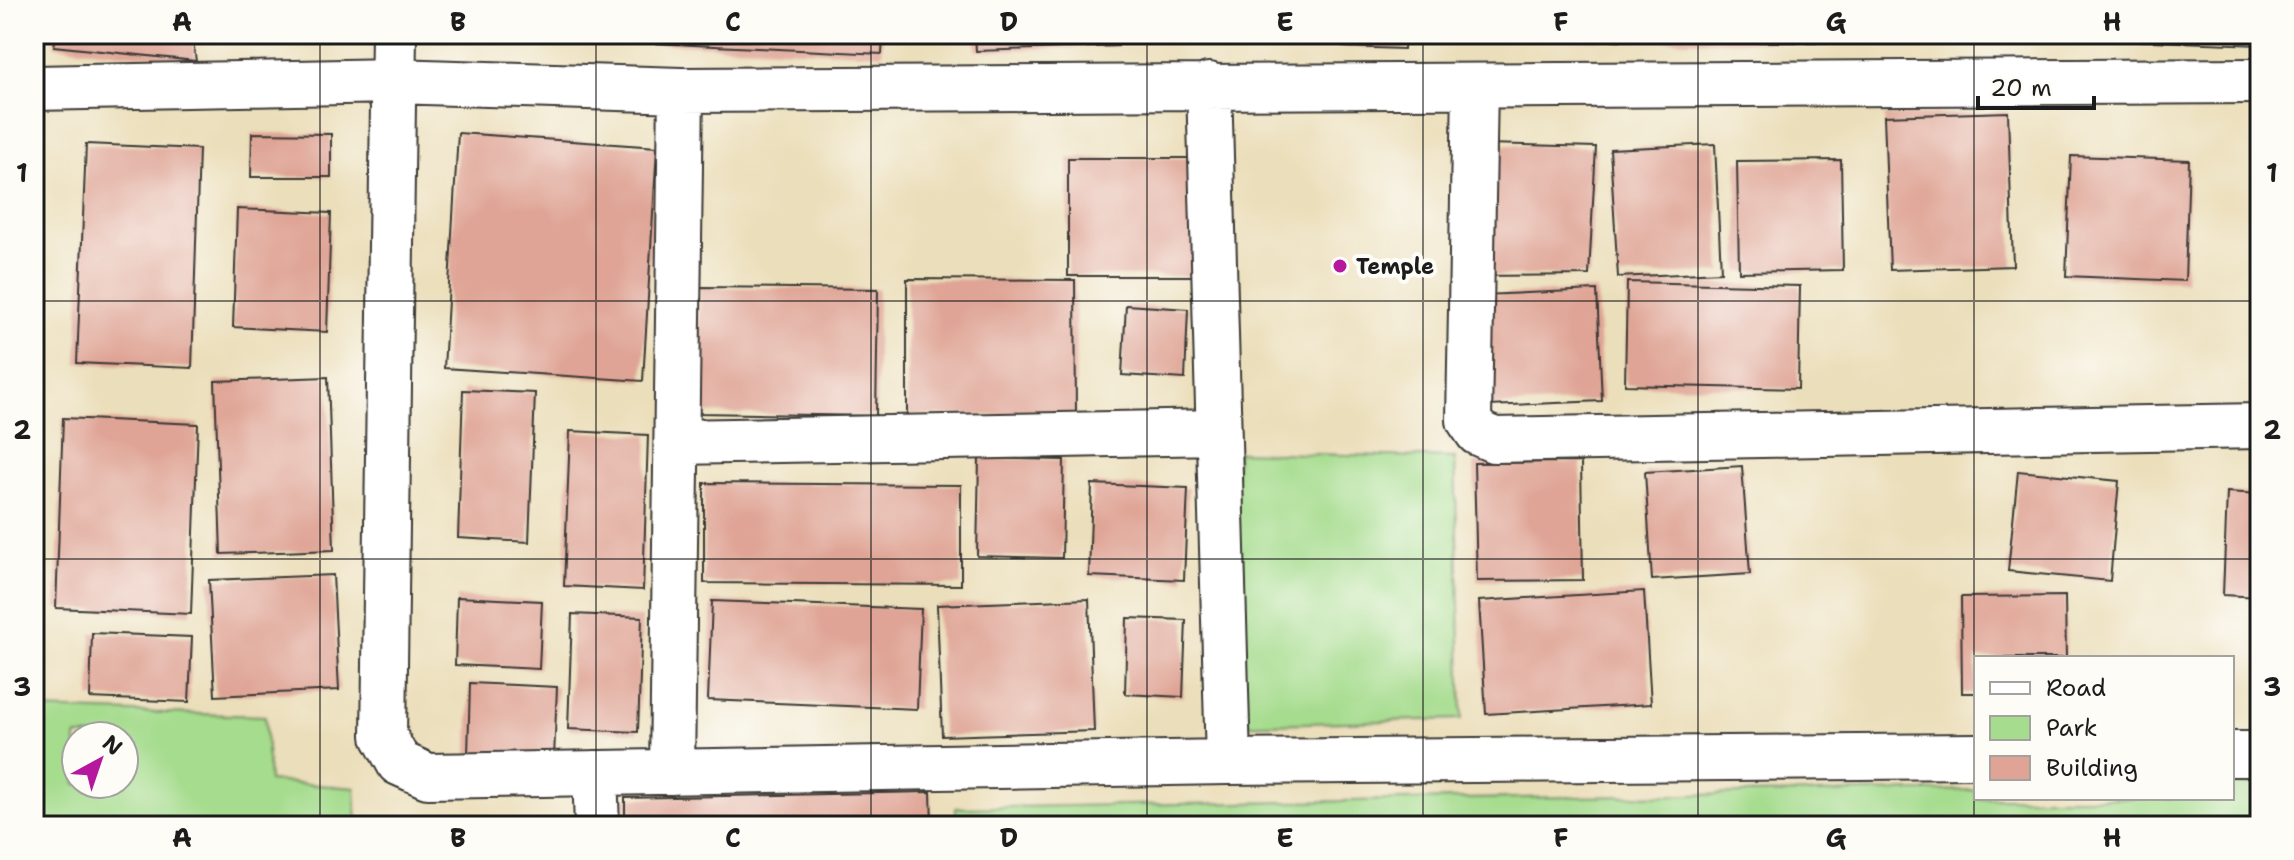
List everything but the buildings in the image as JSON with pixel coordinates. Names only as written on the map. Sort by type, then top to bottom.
[{"type":"street","points":[[394,34],[384,736],[399,763],[428,776],[1228,762],[1974,756]]},
{"type":"street","points":[[34,88],[394,81],[681,90],[2260,81]]},
{"type":"street","points":[[1209,85],[1228,762]]},
{"type":"street","points":[[1475,87],[1469,420],[1478,433],[1486,437],[1510,440],[2260,426]]},
{"type":"street","points":[[672,772],[681,90]]},
{"type":"street","points":[[678,442],[1218,432]]},
{"type":"street","points":[[2234,754],[2260,754]]},
{"type":"street","points":[[595,773],[597,826]]},
{"type":"green space","points":[[1237,452],[1455,458],[1462,719],[1227,725]]},
{"type":"green space","points":[[34,709],[265,716],[269,781],[355,788],[357,826],[34,826]]},
{"type":"green space","points":[[2234,785],[2260,785],[2260,826],[956,826],[956,808],[1974,790],[1974,800],[2234,800]]},
{"type":"place","name":"Temple","points":[[1340,266]]}]
